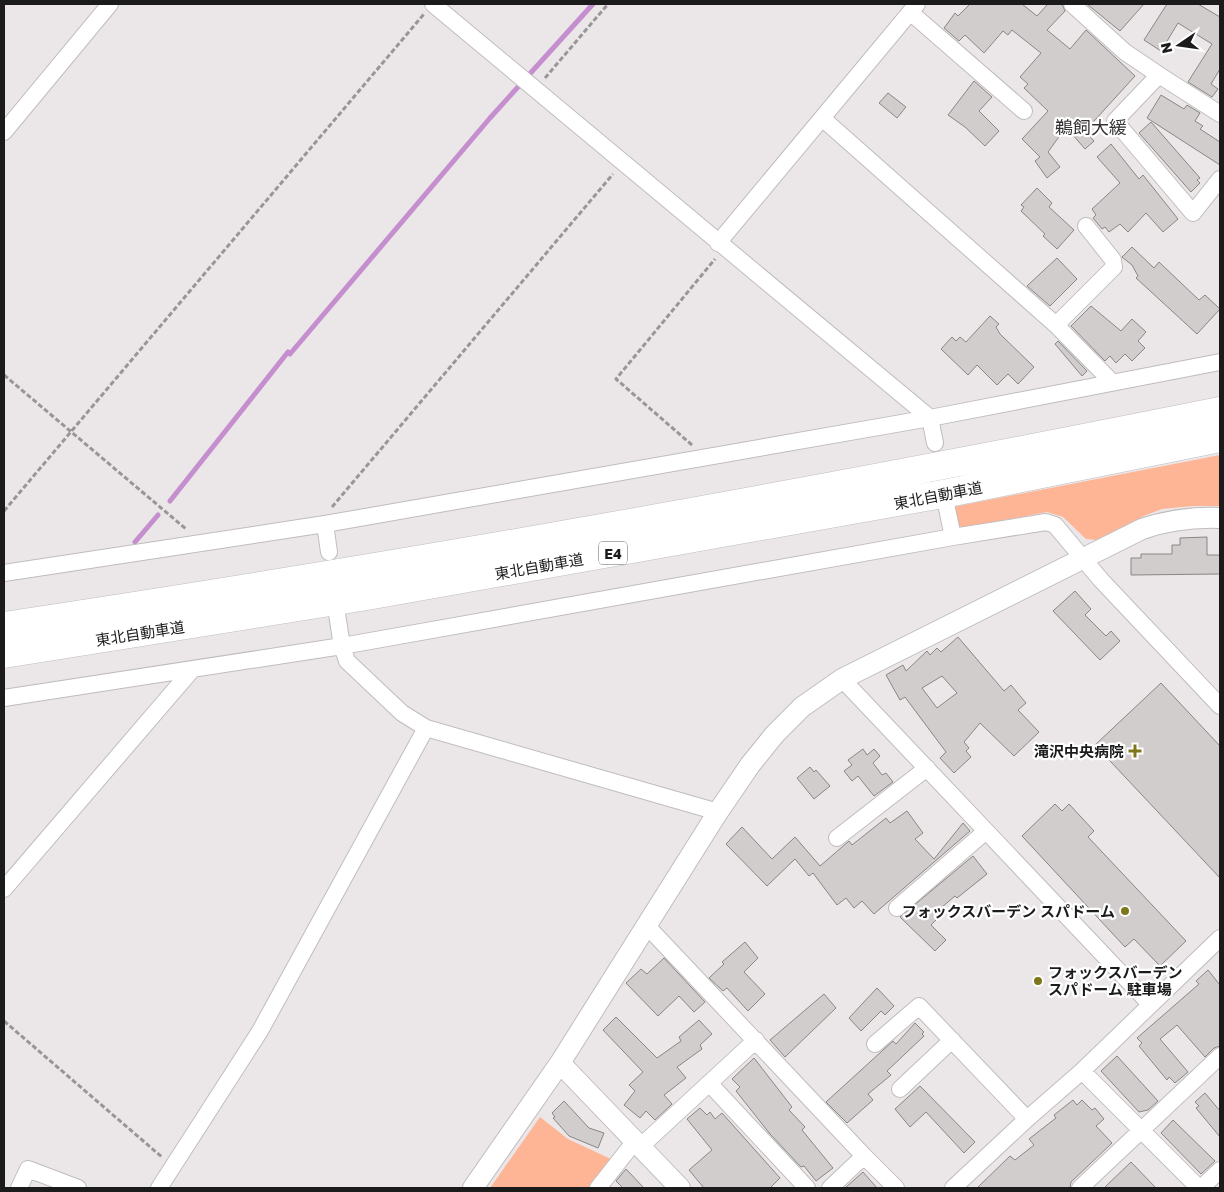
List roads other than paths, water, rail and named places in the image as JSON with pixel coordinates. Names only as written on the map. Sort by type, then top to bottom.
[{"type":"highway","name":"東北自動車道","points":[[4,626],[362,570],[946,466],[1220,411]]},
{"type":"highway","name":"東北自動車道","points":[[4,654],[367,596],[938,495],[1220,438]]},
{"type":"street","points":[[4,132],[110,4]]},
{"type":"street","points":[[1072,4],[1125,52],[1220,114]]},
{"type":"street","points":[[429,8],[528,83],[930,418],[935,443]]},
{"type":"street","points":[[721,245],[913,8],[1024,110]]},
{"type":"street","points":[[1159,75],[1115,121],[1193,213],[1219,183]]},
{"type":"street","points":[[822,118],[1056,326],[1112,382]]},
{"type":"street","points":[[1056,326],[1114,267],[1113,260],[1086,226]]},
{"type":"street","points":[[4,573],[325,524],[930,418],[1220,362]]},
{"type":"street","points":[[946,504],[953,537]]},
{"type":"street","points":[[473,1188],[560,1063],[718,812],[775,734],[802,707],[842,679],[1142,529],[1164,521],[1192,517],[1220,518]]},
{"type":"street","points":[[4,698],[342,646],[1046,522],[1055,525],[1101,580],[1220,706]]},
{"type":"street","points":[[325,524],[329,552]]},
{"type":"street","points":[[337,614],[342,646],[347,661],[402,712],[426,728],[718,812]]},
{"type":"street","points":[[4,889],[191,670]]},
{"type":"street","points":[[842,679],[1150,1004]]},
{"type":"street","points":[[159,1188],[260,1031],[426,728]]},
{"type":"street","points":[[837,838],[927,768]]},
{"type":"street","points":[[897,908],[986,831]]},
{"type":"street","points":[[647,926],[896,1188]]},
{"type":"street","points":[[953,1188],[1027,1119],[1082,1072],[1220,938]]},
{"type":"street","points":[[875,1044],[920,1006],[1027,1119]]},
{"type":"street","points":[[598,1188],[638,1144],[709,1084],[756,1040]]},
{"type":"street","points":[[900,1088],[952,1040]]},
{"type":"street","points":[[1080,1188],[1220,1056]]},
{"type":"street","points":[[560,1063],[680,1188]]},
{"type":"street","points":[[1082,1072],[1200,1188],[1220,1170]]},
{"type":"street","points":[[709,1084],[807,1188]]},
{"type":"street","points":[[830,1188],[864,1156]]},
{"type":"street","points":[[19,1188],[28,1169],[78,1188]]},
{"type":"waterway","points":[[170,501],[288,352],[290,354],[490,118],[593,4]]},
{"type":"waterway","points":[[135,542],[158,515]]},
{"type":"place","name":"滝沢中央病院","points":[[1135,751]]},
{"type":"place","name":"フォックスバーデン スパドーム","points":[[1125,911]]},
{"type":"place","name":"フォックスバーデン スパドーム 駐車場","points":[[1038,981]]},
{"type":"district","name":"鵜飼大緩","points":[[1091,127]]}]
